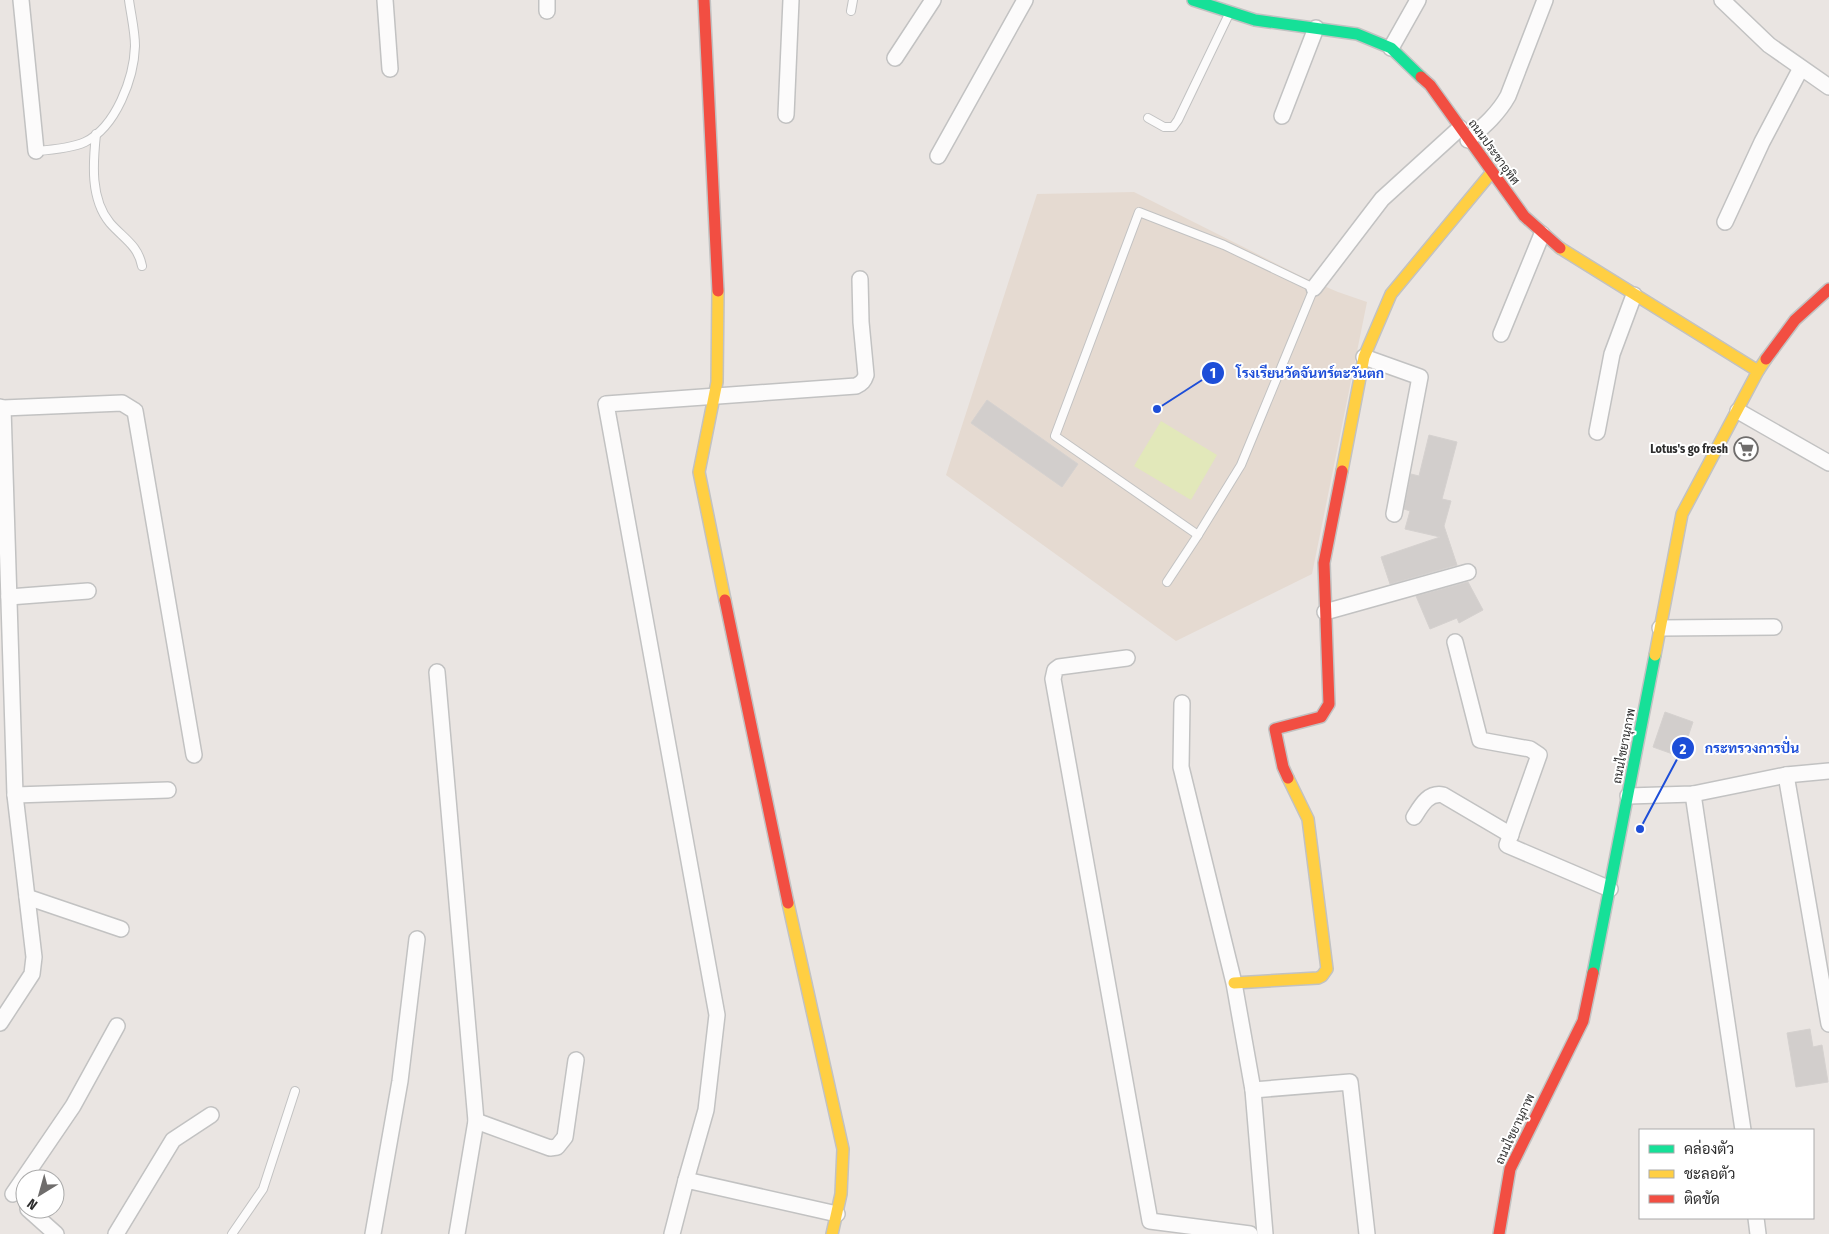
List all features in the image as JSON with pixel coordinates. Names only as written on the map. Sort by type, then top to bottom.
[{"type":"street","points":[[21,0],[36,151]]},
{"type":"street","points":[[384,0],[390,69]]},
{"type":"street","points":[[704,0],[718,294],[717,382],[699,472],[767,806],[843,1149],[841,1194],[832,1234]]},
{"type":"street","points":[[786,115],[791,0]]},
{"type":"street","points":[[895,58],[933,0]]},
{"type":"street","points":[[938,156],[1025,0]]},
{"type":"street","name":"ถนนประชาอุทิศ","points":[[1193,0],[1255,20],[1357,34],[1390,48],[1430,85],[1524,216],[1542,234],[1557,246],[1758,371]]},
{"type":"street","points":[[1390,48],[1418,0]]},
{"type":"street","points":[[1314,288],[1382,199],[1464,134],[1491,120],[1502,108],[1545,0]]},
{"type":"street","points":[[1722,0],[1737,6],[1769,45],[1829,87]]},
{"type":"street","points":[[1282,116],[1316,28]]},
{"type":"street","points":[[1725,222],[1762,142],[1801,68]]},
{"type":"street","points":[[1234,983],[1318,978],[1327,969],[1308,819],[1283,767],[1275,730],[1320,717],[1329,704],[1324,563],[1364,357],[1390,294],[1492,172]]},
{"type":"street","points":[[1501,334],[1542,234]]},
{"type":"street","points":[[672,1234],[706,1110],[717,1015],[606,404],[856,386],[861,384],[866,375],[861,322],[860,279]]},
{"type":"street","name":"ถนนไชยานุภาพ","points":[[1499,1234],[1510,1169],[1583,1021],[1682,514],[1758,371],[1795,320],[1829,289]]},
{"type":"street","points":[[1597,432],[1612,354],[1634,294]]},
{"type":"street","points":[[1364,357],[1420,376],[1394,514]]},
{"type":"street","points":[[0,1023],[32,974],[34,957],[15,795],[1,407],[122,403],[135,411],[194,755]]},
{"type":"street","points":[[1738,411],[1829,463]]},
{"type":"street","points":[[1325,612],[1468,572]]},
{"type":"street","points":[[9,597],[88,591]]},
{"type":"street","points":[[1660,628],[1774,627]]},
{"type":"street","points":[[1455,642],[1480,740],[1530,749],[1539,755],[1506,845],[1610,889]]},
{"type":"street","points":[[1127,658],[1059,667],[1055,670],[1052,679],[1150,1221],[1250,1234]]},
{"type":"street","points":[[437,672],[476,1121],[457,1234]]},
{"type":"street","points":[[1182,703],[1181,767],[1234,983],[1253,1090],[1266,1234]]},
{"type":"street","points":[[1628,796],[1693,794],[1786,775],[1829,771]]},
{"type":"street","points":[[1786,775],[1829,1024]]},
{"type":"street","points":[[15,795],[168,790]]},
{"type":"street","points":[[1414,817],[1422,803],[1436,794],[1511,835]]},
{"type":"street","points":[[1693,794],[1743,1129]]},
{"type":"street","points":[[27,897],[121,929]]},
{"type":"street","points":[[373,1234],[400,1081],[417,939]]},
{"type":"street","points":[[5,1192],[73,1106],[117,1026]]},
{"type":"street","points":[[476,1121],[550,1148],[557,1147],[565,1137],[576,1060]]},
{"type":"street","points":[[1253,1090],[1350,1082],[1367,1234]]},
{"type":"street","points":[[116,1234],[173,1140],[211,1115]]},
{"type":"street","points":[[686,1180],[837,1214]]},
{"type":"street","points":[[39,1219],[56,1234]]},
{"type":"street","points":[[1756,1219],[1758,1234]]},
{"type":"lane","points":[[36,151],[85,142],[96,134],[108,121],[118,106],[132,72],[135,45],[129,0]]},
{"type":"lane","points":[[851,10],[852,0]]},
{"type":"lane","points":[[1148,118],[1164,127],[1173,127],[1230,12]]},
{"type":"lane","points":[[96,134],[93,162],[98,197],[104,214],[136,250],[142,266]]},
{"type":"lane","points":[[1167,582],[1198,535],[1242,465],[1314,288],[1224,245],[1139,212],[1055,436],[1198,535]]},
{"type":"lane","points":[[232,1234],[263,1188],[295,1091]]},
{"type":"shaded area","points":[[1134,192],[1305,278],[1367,302],[1312,574],[1176,641],[946,475],[1037,194]]},
{"type":"green space","points":[[1161,421],[1217,455],[1191,500],[1134,466]]},
{"type":"building","points":[[987,400],[1078,464],[1062,487],[971,423]]},
{"type":"building","points":[[1429,435],[1457,442],[1442,499],[1451,501],[1444,526],[1457,565],[1390,584],[1381,557],[1440,537],[1405,529],[1410,511],[1404,509],[1411,474],[1419,476]]},
{"type":"building","points":[[1468,582],[1483,610],[1459,623],[1457,618],[1430,629],[1416,596]]},
{"type":"building","points":[[1665,712],[1693,722],[1681,757],[1653,747]]},
{"type":"building","points":[[1810,1029],[1813,1047],[1822,1045],[1828,1082],[1796,1087],[1787,1033]]},
{"type":"traffic: fast","points":[[1193,0],[1255,20],[1357,34],[1391,48],[1421,77]]},
{"type":"traffic: fast","points":[[1593,973],[1655,655]]},
{"type":"traffic: slow","points":[[1342,471],[1364,357],[1391,294],[1492,172]]},
{"type":"traffic: slow","points":[[1560,248],[1758,371]]},
{"type":"traffic: slow","points":[[718,291],[717,382],[699,472],[725,600]]},
{"type":"traffic: slow","points":[[1655,655],[1682,514],[1766,359]]},
{"type":"traffic: slow","points":[[1234,983],[1318,978],[1327,969],[1308,819],[1288,778]]},
{"type":"traffic: slow","points":[[788,903],[843,1149],[841,1194],[832,1234]]},
{"type":"traffic: jam","points":[[704,0],[718,291]]},
{"type":"traffic: jam","points":[[1421,77],[1430,85],[1524,216],[1560,248]]},
{"type":"traffic: jam","points":[[1766,359],[1795,320],[1829,289]]},
{"type":"traffic: jam","points":[[1288,778],[1283,767],[1275,729],[1321,717],[1329,704],[1324,563],[1342,471]]},
{"type":"traffic: jam","points":[[725,600],[788,903]]},
{"type":"traffic: jam","points":[[1499,1234],[1510,1169],[1583,1021],[1593,973]]},
{"type":"place","name":"โรงเรียนวัดจันทร์ตะวันตก","points":[[1157,409]]},
{"type":"place","name":"Lotus's go fresh","points":[[1746,449]]},
{"type":"place","name":"กระทรวงการปั่น","points":[[1640,829]]}]
